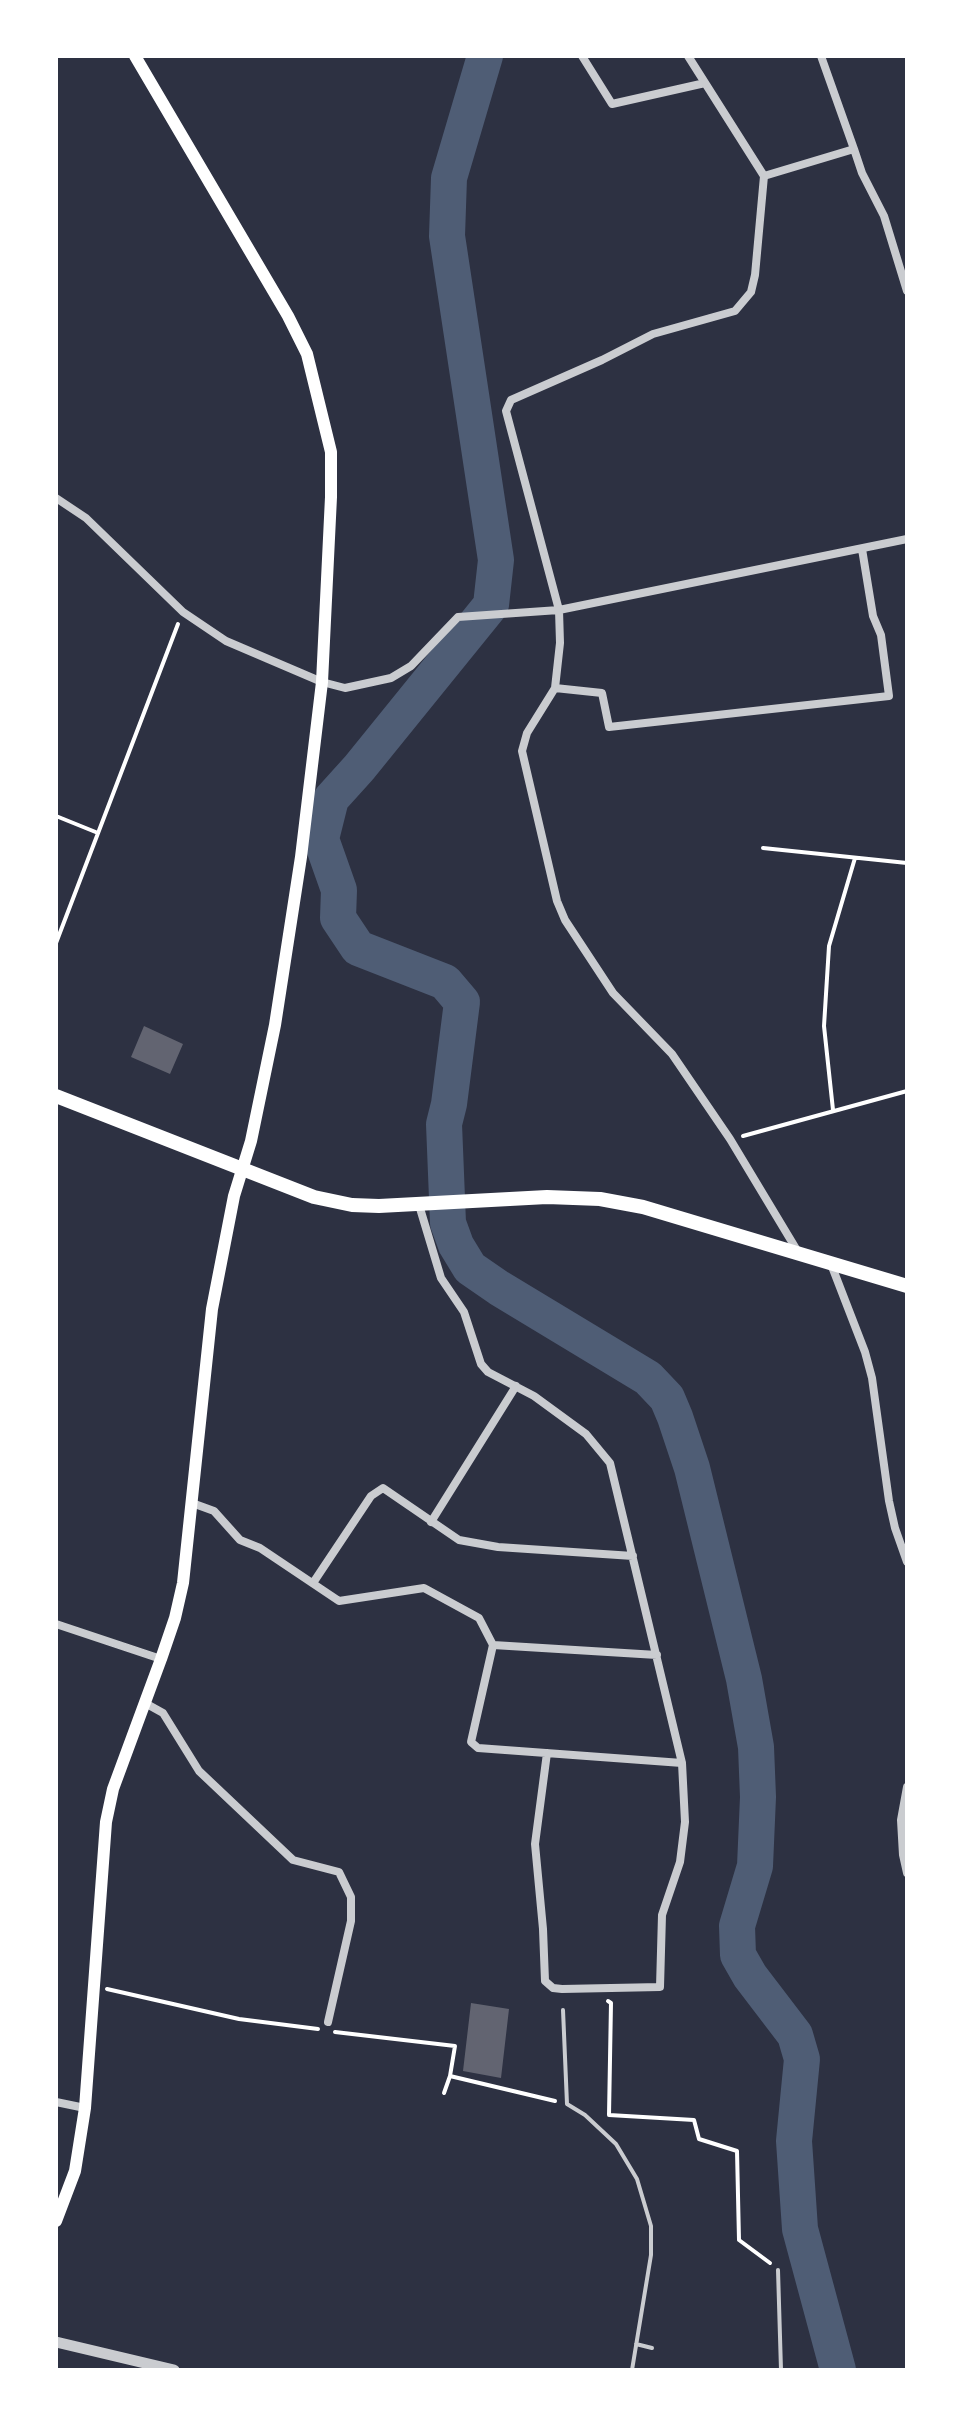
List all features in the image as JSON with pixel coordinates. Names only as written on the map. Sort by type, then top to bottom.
[{"type":"main road","points":[[56,2221],[75,2171],[85,2108],[106,1822],[113,1789],[175,1618],[183,1583],[212,1309],[234,1196],[251,1141],[275,1025],[301,857],[322,682],[331,497],[331,452],[307,354],[288,316],[135,56]]},
{"type":"main road","points":[[56,1096],[314,1197],[352,1205],[547,1197],[600,1199],[643,1207],[907,1286]]},
{"type":"street","points":[[582,56],[612,104],[705,83]]},
{"type":"street","points":[[688,56],[764,176],[751,292],[735,311],[653,334],[511,400],[506,411],[559,610],[560,643],[555,688],[527,733],[522,751],[557,901],[565,920],[613,993],[672,1054],[730,1139],[798,1253]]},
{"type":"street","points":[[821,56],[862,173],[884,216],[907,291]]},
{"type":"street","points":[[764,176],[854,149]]},
{"type":"street","points":[[56,498],[86,518],[183,612],[226,641],[322,682],[345,688],[391,678],[411,666],[458,617],[559,610],[907,539]]},
{"type":"street","points":[[555,688],[602,693],[609,727],[889,696],[881,635],[873,616],[862,549]]},
{"type":"street","points":[[424,1204],[441,1278],[464,1312],[481,1364],[488,1372],[534,1396],[586,1434],[610,1463],[682,1763],[685,1822],[680,1862],[662,1915],[660,1987],[553,1988],[545,1981],[535,1844],[547,1753]]},
{"type":"street","points":[[831,1263],[872,1378],[889,1501],[907,1562]]},
{"type":"street","points":[[431,1522],[516,1386]]},
{"type":"street","points":[[313,1583],[371,1496],[383,1488],[459,1540],[498,1547],[633,1556]]},
{"type":"street","points":[[192,1503],[214,1511],[240,1540],[260,1548],[339,1601],[424,1588],[479,1618],[493,1645],[471,1742],[478,1748],[682,1763]]},
{"type":"street","points":[[56,1624],[161,1659]]},
{"type":"street","points":[[493,1645],[657,1655]]},
{"type":"street","points":[[145,1703],[163,1713],[199,1771],[293,1860],[339,1872],[351,1897],[351,1921],[328,2022]]},
{"type":"street","points":[[907,1787],[901,1820],[907,1873]]},
{"type":"street","points":[[56,2102],[85,2108]]},
{"type":"street","points":[[56,2342],[174,2370]]},
{"type":"lane","points":[[563,2010],[567,2104],[585,2115],[616,2144],[637,2179],[651,2226],[651,2255],[632,2370]]},
{"type":"lane","points":[[778,2270],[781,2370]]},
{"type":"lane","points":[[636,2344],[652,2348]]},
{"type":"path","points":[[56,943],[183,612]]},
{"type":"path","points":[[56,816],[99,833]]},
{"type":"path","points":[[763,848],[907,863]]},
{"type":"path","points":[[833,1110],[824,1026],[829,946],[855,858]]},
{"type":"path","points":[[730,1139],[907,1091]]},
{"type":"path","points":[[595,1988],[611,2003],[609,2115],[694,2120],[699,2139],[737,2151],[739,2240],[778,2270]]},
{"type":"path","points":[[105,1989],[239,2019],[455,2046],[444,2093]]},
{"type":"path","points":[[450,2076],[567,2104]]},
{"type":"building","points":[[144,1026],[183,1044],[170,1074],[131,1057]]},
{"type":"building","points":[[471,2003],[509,2009],[501,2078],[463,2071]]},
{"type":"waterway","points":[[485,56],[449,178],[447,236],[496,560],[491,605],[331,799],[321,839],[339,890],[338,918],[358,948],[445,982],[462,1002],[444,1124],[448,1223],[456,1245],[470,1268],[648,1378],[667,1398],[675,1417],[692,1468],[744,1679],[756,1747],[758,1797],[755,1866],[737,1926],[738,1955],[750,1976],[795,2035],[802,2059],[794,2141],[800,2229],[838,2370]]}]
